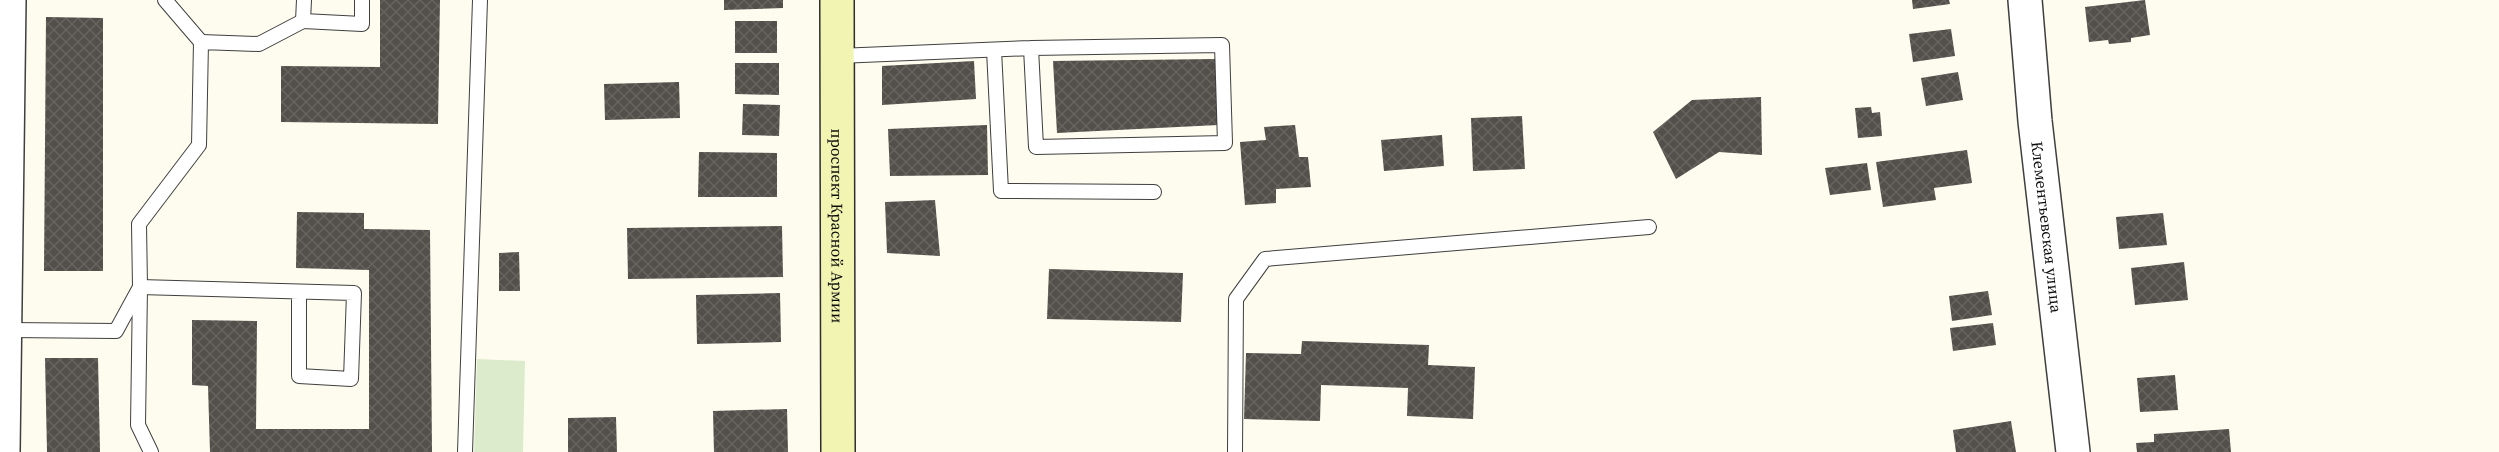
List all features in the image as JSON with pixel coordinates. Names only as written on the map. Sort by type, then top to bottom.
[{"type":"main road","name":"проспект Красной Армии","points":[[837,0],[838,452]]},
{"type":"street","points":[[4,450],[9,330],[12,0]]},
{"type":"street","name":"Клементьевская улица","points":[[2025,0],[2035,121],[2073,452]]},
{"type":"lane","points":[[151,452],[138,425],[139,224],[199,145],[201,42],[165,0]]},
{"type":"lane","points":[[303,21],[304,0]]},
{"type":"lane","points":[[201,42],[259,44],[303,21],[362,24],[362,0]]},
{"type":"lane","points":[[465,452],[480,0]]},
{"type":"lane","points":[[838,57],[1031,48],[1222,45],[1225,143],[1036,147],[1031,48]]},
{"type":"lane","points":[[994,50],[1001,191],[1154,192]]},
{"type":"lane","points":[[1234,452],[1236,299],[1265,259],[1649,227]]},
{"type":"lane","points":[[9,330],[116,331],[140,287]]},
{"type":"lane","points":[[140,287],[354,293],[351,379],[300,376],[299,292]]},
{"type":"green space","points":[[477,359],[525,361],[523,452],[474,452]]},
{"type":"building","points":[[380,0],[440,0],[438,124],[281,122],[281,66],[380,67]]},
{"type":"building","points":[[724,0],[783,0],[783,8],[724,10]]},
{"type":"building","points":[[1912,0],[1949,0],[1950,4],[1913,9]]},
{"type":"building","points":[[2145,0],[2150,35],[2131,38],[2131,42],[2109,44],[2108,40],[2089,42],[2085,7]]},
{"type":"building","points":[[46,17],[103,18],[103,271],[44,271]]},
{"type":"building","points":[[735,21],[777,21],[777,53],[735,53]]},
{"type":"building","points":[[1951,29],[1955,56],[1913,62],[1909,34]]},
{"type":"building","points":[[1215,59],[1218,125],[1057,133],[1053,61]]},
{"type":"building","points":[[974,61],[976,99],[882,105],[882,66]]},
{"type":"building","points":[[735,63],[779,63],[779,95],[735,94]]},
{"type":"building","points":[[1958,72],[1963,100],[1926,106],[1921,78]]},
{"type":"building","points":[[679,82],[680,118],[605,120],[604,84]]},
{"type":"building","points":[[1761,97],[1762,155],[1719,152],[1676,179],[1653,132],[1692,100]]},
{"type":"building","points":[[743,104],[780,105],[779,136],[742,135]]},
{"type":"building","points":[[1871,107],[1872,113],[1880,112],[1882,136],[1858,138],[1855,108]]},
{"type":"building","points":[[1522,116],[1525,169],[1473,171],[1471,118]]},
{"type":"building","points":[[987,125],[988,175],[890,176],[888,129]]},
{"type":"building","points":[[1295,125],[1299,157],[1308,157],[1311,187],[1276,189],[1276,203],[1245,205],[1240,142],[1266,140],[1264,127]]},
{"type":"building","points":[[1442,135],[1444,166],[1384,171],[1381,140]]},
{"type":"building","points":[[1967,150],[1972,183],[1934,188],[1936,200],[1883,207],[1876,162]]},
{"type":"building","points":[[699,152],[777,153],[777,197],[698,197]]},
{"type":"building","points":[[1867,163],[1871,190],[1830,195],[1825,168]]},
{"type":"building","points":[[935,200],[940,256],[887,253],[885,202]]},
{"type":"building","points":[[297,212],[364,213],[364,229],[430,230],[432,452],[210,452],[208,386],[192,385],[192,320],[257,321],[256,429],[369,429],[369,270],[296,268]]},
{"type":"building","points":[[2163,213],[2167,245],[2119,249],[2116,217]]},
{"type":"building","points":[[782,226],[783,277],[628,279],[627,228]]},
{"type":"building","points":[[519,252],[520,291],[499,291],[499,253]]},
{"type":"building","points":[[2184,262],[2188,300],[2135,305],[2131,268]]},
{"type":"building","points":[[1049,269],[1183,273],[1181,322],[1047,319]]},
{"type":"building","points":[[1988,291],[1992,315],[1952,321],[1949,296]]},
{"type":"building","points":[[780,293],[781,342],[697,344],[696,295]]},
{"type":"building","points":[[1993,323],[1996,345],[1953,351],[1950,328]]},
{"type":"building","points":[[1302,341],[1429,345],[1428,365],[1475,367],[1473,419],[1407,416],[1408,388],[1321,385],[1320,421],[1244,419],[1246,353],[1301,354]]},
{"type":"building","points":[[45,358],[98,358],[100,452],[47,452]]},
{"type":"building","points":[[2175,375],[2178,410],[2140,412],[2137,378]]},
{"type":"building","points":[[787,409],[788,452],[714,452],[713,411]]},
{"type":"building","points":[[616,417],[617,452],[568,452],[568,418]]},
{"type":"building","points":[[2011,421],[2016,452],[1956,452],[1953,430]]},
{"type":"building","points":[[2229,429],[2231,452],[2137,452],[2136,443],[2154,442],[2154,434]]}]
